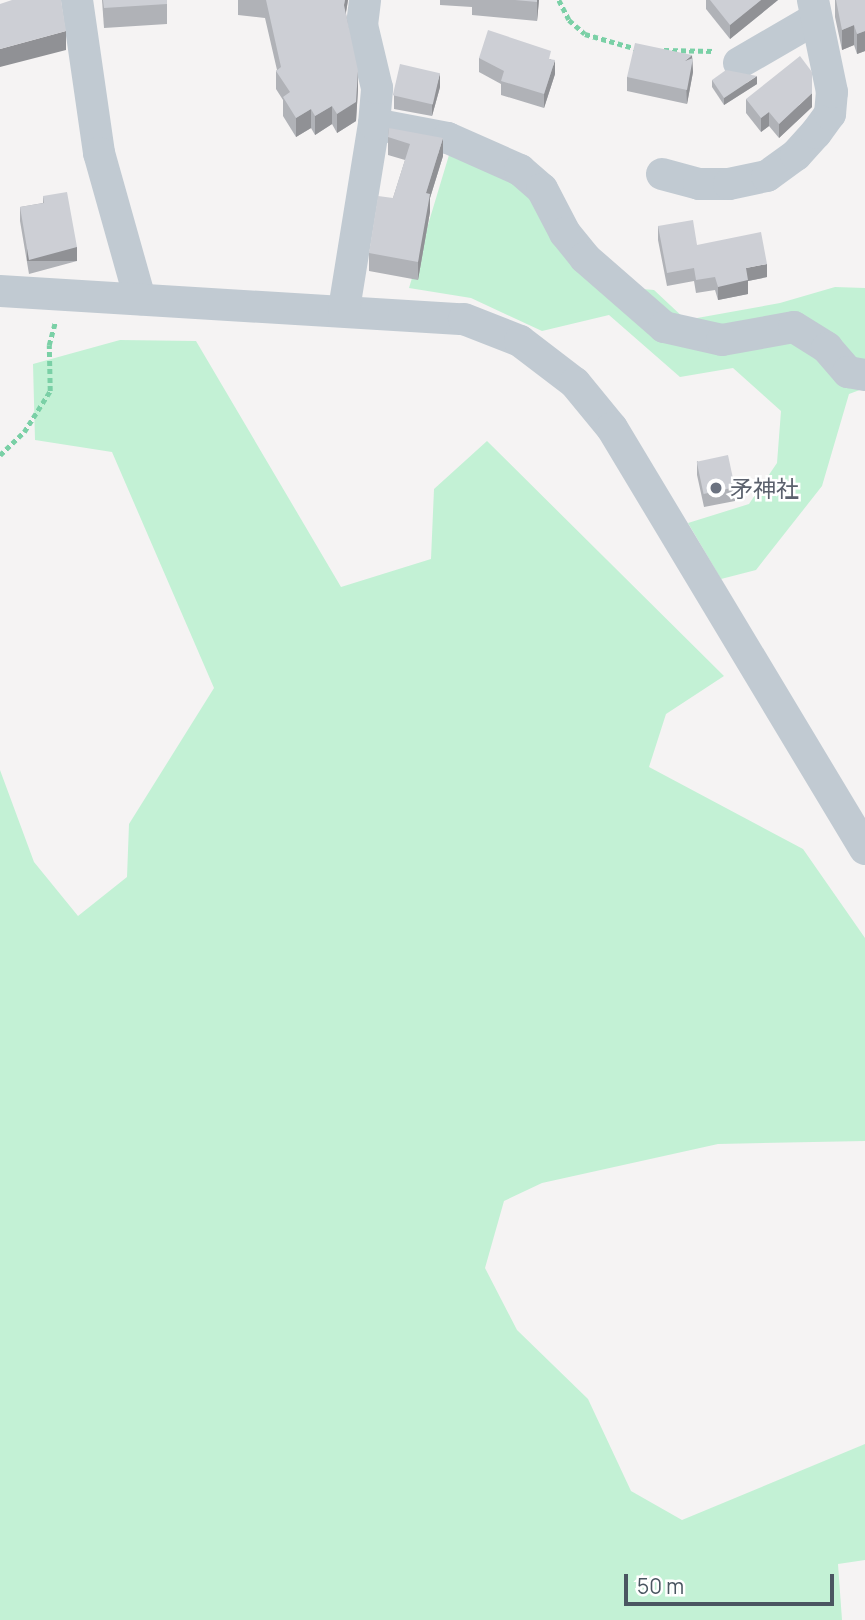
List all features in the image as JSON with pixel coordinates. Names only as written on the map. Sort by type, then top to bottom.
[{"type":"street","points":[[77,0],[99,153],[140,299]]},
{"type":"street","points":[[344,309],[374,124],[377,89],[362,25],[365,0]]},
{"type":"street","points":[[662,174],[699,184],[729,184],[767,176],[796,155],[830,114],[832,92],[814,9],[744,60]]},
{"type":"street","points":[[374,124],[447,138],[520,170],[542,189],[565,233],[585,258],[664,327],[722,340],[794,327],[827,348],[848,372],[865,374]]},
{"type":"street","points":[[0,291],[464,318],[520,341],[575,383],[612,429],[865,849]]},
{"type":"path","points":[[559,0],[569,20],[585,34],[605,43],[647,50]]},
{"type":"path","points":[[660,50],[744,60]]},
{"type":"path","points":[[0,455],[24,432],[50,391],[49,345],[62,294]]},
{"type":"green space","points":[[449,155],[509,178],[537,203],[597,285],[654,290],[686,320],[780,303],[835,287],[865,288],[865,388],[849,394],[822,486],[756,570],[721,579],[688,523],[749,504],[777,463],[781,411],[733,368],[680,377],[609,315],[542,331],[471,298],[409,288]]},
{"type":"green space","points":[[120,340],[196,341],[341,587],[431,559],[434,489],[487,441],[724,676],[666,714],[649,767],[803,849],[865,938],[865,1141],[718,1144],[542,1183],[504,1201],[485,1268],[517,1330],[588,1399],[631,1491],[682,1520],[865,1444],[865,1560],[838,1564],[842,1620],[0,1620],[0,770],[34,862],[78,916],[127,877],[129,824],[214,688],[112,452],[35,440],[33,364]]},
{"type":"building","points":[[12,0],[61,0],[66,31],[0,49],[0,4]]},
{"type":"building","points":[[103,0],[167,0],[167,4],[104,8]]},
{"type":"building","points":[[266,0],[345,0],[358,71],[356,102],[337,114],[332,106],[315,116],[311,109],[296,118],[283,97],[290,92],[276,71],[281,67]]},
{"type":"building","points":[[710,0],[761,0],[730,25]]},
{"type":"building","points":[[836,0],[865,0],[865,31],[857,34],[854,25],[842,30]]},
{"type":"building","points":[[488,30],[551,51],[549,59],[555,60],[544,94],[501,81],[504,71],[479,58]]},
{"type":"building","points":[[635,43],[692,55],[685,61],[693,58],[687,90],[627,77]]},
{"type":"building","points":[[800,56],[812,72],[812,93],[779,124],[769,112],[761,118],[746,99]]},
{"type":"building","points":[[400,64],[440,73],[433,104],[393,95]]},
{"type":"building","points":[[726,70],[757,76],[724,98],[712,80]]},
{"type":"building","points":[[389,128],[443,138],[426,193],[430,194],[418,262],[369,253],[378,196],[393,198],[410,144],[388,137]]},
{"type":"building","points":[[67,192],[77,247],[29,260],[20,207],[44,203],[43,196]]},
{"type":"building","points":[[693,220],[697,245],[761,232],[767,264],[746,268],[748,280],[718,287],[715,277],[696,280],[694,268],[667,273],[658,226]]},
{"type":"building","points":[[728,455],[735,487],[704,494],[697,462]]},
{"type":"place","name":"矛神社","points":[[716,488]]}]
